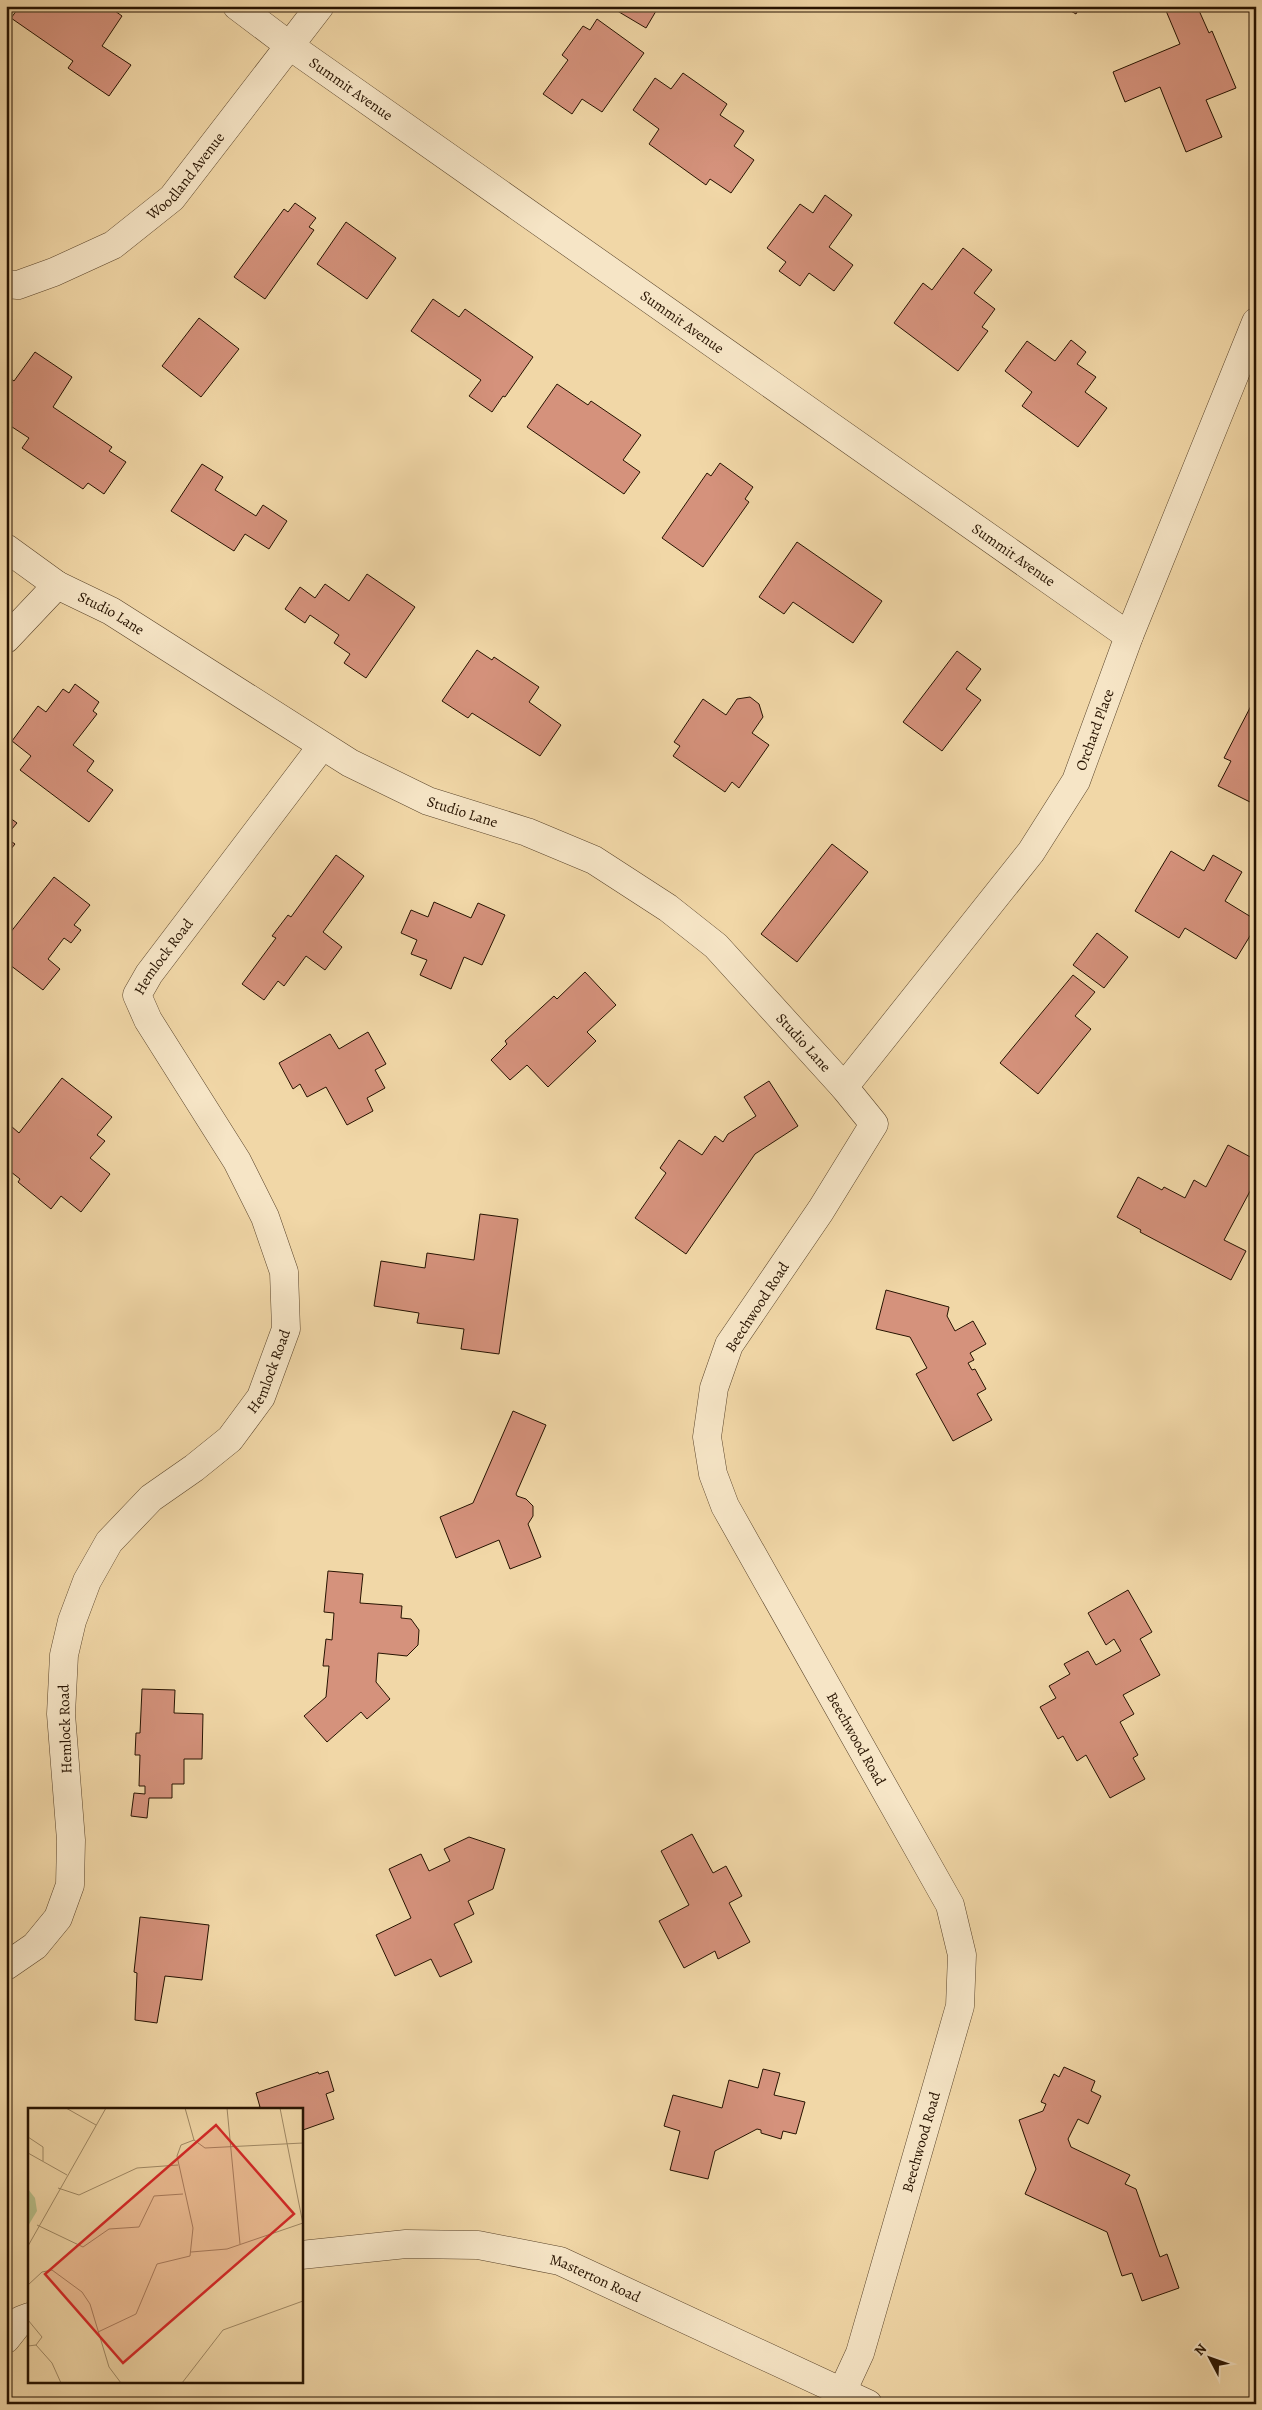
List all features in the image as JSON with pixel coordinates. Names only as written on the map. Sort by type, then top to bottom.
[{"type":"street","name":"Summit Avenue","points":[[237,6],[290,46],[1129,636]]},
{"type":"street","name":"Woodland Avenue","points":[[6,284],[18,285],[54,272],[112,245],[172,198],[320,6]]},
{"type":"street","name":"Orchard Place","points":[[844,1087],[1036,844],[1076,781],[1129,636],[1256,322]]},
{"type":"street","name":"Studio Lane","points":[[6,548],[57,585],[111,611],[350,763],[428,801],[527,832],[594,860],[668,908],[716,946],[844,1087],[874,1124]]},
{"type":"street","points":[[6,639],[57,585]]},
{"type":"street","name":"Hemlock Road","points":[[6,1966],[35,1946],[58,1918],[70,1886],[71,1840],[61,1714],[64,1665],[72,1621],[86,1581],[109,1542],[151,1498],[194,1468],[230,1439],[261,1397],[286,1329],[284,1272],[265,1217],[237,1161],[148,1020],[136,995],[149,974],[322,746]]},
{"type":"street","name":"Beechwood Road","points":[[842,2392],[860,2353],[960,2006],[962,1955],[950,1905],[725,1506],[712,1474],[707,1437],[714,1388],[730,1345],[821,1210],[874,1124]]},
{"type":"street","name":"Masterton Road","points":[[302,2255],[406,2244],[478,2245],[560,2261],[868,2404]]},
{"type":"street","points":[[6,2339],[21,2320],[28,2317]]},
{"type":"building","points":[[20,6],[108,6],[122,16],[102,46],[131,65],[109,96],[68,68],[73,61],[11,18]]},
{"type":"building","points":[[609,6],[659,6],[646,28]]},
{"type":"building","points":[[1062,6],[1080,6],[1076,14]]},
{"type":"building","points":[[1164,6],[1197,6],[1209,33],[1212,31],[1236,88],[1206,100],[1222,137],[1186,152],[1160,87],[1125,102],[1113,72],[1180,44]]},
{"type":"building","points":[[597,19],[644,53],[602,112],[582,99],[572,114],[543,94],[568,60],[562,55],[583,26],[590,30]]},
{"type":"building","points":[[683,73],[727,104],[720,115],[744,131],[734,146],[754,160],[731,193],[710,179],[706,185],[649,144],[659,129],[633,110],[655,78],[671,89]]},
{"type":"building","points":[[825,195],[852,215],[829,247],[853,265],[834,291],[809,273],[800,286],[779,271],[786,262],[767,248],[800,204],[813,213]]},
{"type":"building","points":[[295,203],[316,218],[309,227],[314,230],[265,299],[234,277],[284,209],[288,212]]},
{"type":"building","points":[[346,222],[396,258],[367,299],[317,264]]},
{"type":"building","points":[[963,248],[992,270],[974,293],[995,309],[982,327],[988,331],[958,371],[894,323],[923,283],[932,290]]},
{"type":"building","points":[[433,299],[459,317],[465,309],[533,357],[492,412],[469,396],[481,380],[411,331]]},
{"type":"building","points":[[199,318],[239,349],[201,397],[162,366]]},
{"type":"building","points":[[1071,340],[1086,352],[1077,364],[1096,377],[1085,392],[1107,408],[1078,447],[1022,406],[1032,392],[1005,371],[1027,341],[1055,361]]},
{"type":"building","points":[[35,352],[72,377],[53,407],[112,447],[109,451],[126,462],[104,494],[88,483],[83,489],[22,448],[29,438],[6,423],[6,410],[12,402],[6,398],[6,383],[10,378],[14,381]]},
{"type":"building","points":[[557,384],[588,405],[591,401],[641,435],[623,460],[640,472],[624,494],[527,427]]},
{"type":"building","points":[[720,463],[753,487],[745,499],[749,502],[703,567],[662,538],[707,473],[711,476]]},
{"type":"building","points":[[202,464],[223,477],[215,490],[256,516],[263,505],[287,521],[269,549],[245,534],[234,551],[171,511]]},
{"type":"building","points":[[797,542],[882,601],[853,643],[793,602],[784,614],[759,597]]},
{"type":"building","points":[[367,574],[415,607],[366,678],[344,663],[350,654],[334,643],[339,635],[310,615],[305,623],[285,609],[300,587],[315,598],[325,584],[349,601]]},
{"type":"building","points":[[477,650],[492,660],[494,657],[539,687],[529,702],[561,725],[540,756],[472,713],[468,718],[442,701]]},
{"type":"building","points":[[957,651],[981,669],[966,689],[981,700],[942,751],[903,722]]},
{"type":"building","points":[[75,684],[99,702],[93,711],[97,714],[73,745],[94,761],[87,771],[113,790],[89,822],[20,770],[31,756],[12,741],[38,706],[46,712],[63,689],[69,693]]},
{"type":"building","points":[[750,697],[759,704],[763,717],[752,733],[769,745],[739,788],[732,782],[725,792],[673,756],[680,746],[674,742],[703,699],[726,715],[737,699]]},
{"type":"building","points":[[1252,704],[1256,706],[1256,805],[1218,786],[1231,761],[1224,758]]},
{"type":"building","points":[[6,815],[17,823],[6,836]]},
{"type":"building","points":[[6,838],[15,844],[6,855]]},
{"type":"building","points":[[832,844],[868,872],[797,962],[761,934]]},
{"type":"building","points":[[1171,851],[1204,871],[1213,855],[1242,872],[1225,901],[1256,920],[1256,926],[1236,959],[1185,928],[1179,938],[1135,911]]},
{"type":"building","points":[[336,855],[364,876],[323,932],[342,947],[325,970],[306,956],[284,986],[278,981],[264,1000],[242,984],[276,938],[272,936],[288,915],[291,917]]},
{"type":"building","points":[[54,877],[90,905],[74,925],[81,930],[71,943],[64,938],[48,959],[60,969],[43,990],[6,962],[6,938]]},
{"type":"building","points":[[434,902],[471,918],[478,903],[505,915],[482,965],[464,957],[451,989],[420,975],[427,960],[411,954],[417,940],[401,933],[411,910],[428,917]]},
{"type":"building","points":[[1097,933],[1128,957],[1104,988],[1073,965]]},
{"type":"building","points":[[585,972],[616,1005],[587,1032],[596,1041],[548,1087],[527,1065],[510,1080],[491,1060],[507,1044],[505,1041],[554,996],[557,999]]},
{"type":"building","points":[[1073,975],[1095,992],[1075,1016],[1091,1029],[1038,1094],[1000,1063]]},
{"type":"building","points":[[368,1032],[386,1064],[375,1070],[385,1088],[367,1098],[373,1111],[347,1125],[326,1087],[307,1097],[300,1084],[293,1089],[279,1063],[330,1034],[339,1049]]},
{"type":"building","points":[[62,1078],[112,1117],[97,1135],[105,1141],[90,1158],[110,1174],[81,1212],[61,1196],[51,1209],[18,1182],[20,1179],[6,1168],[6,1132],[11,1126],[19,1133]]},
{"type":"building","points":[[769,1081],[798,1126],[755,1154],[686,1254],[635,1218],[666,1173],[660,1168],[679,1140],[702,1155],[715,1136],[723,1142],[728,1134],[756,1116],[744,1097]]},
{"type":"building","points":[[1228,1145],[1256,1160],[1256,1180],[1224,1240],[1246,1251],[1231,1280],[1140,1232],[1141,1230],[1117,1217],[1138,1177],[1162,1190],[1164,1187],[1185,1198],[1194,1180],[1206,1187]]},
{"type":"building","points":[[480,1214],[518,1219],[499,1354],[461,1349],[464,1329],[417,1323],[419,1313],[374,1306],[381,1261],[425,1268],[427,1253],[474,1260]]},
{"type":"building","points":[[886,1290],[949,1307],[947,1316],[955,1331],[973,1321],[986,1344],[970,1353],[974,1360],[968,1363],[972,1370],[975,1369],[986,1389],[977,1394],[992,1420],[953,1441],[916,1374],[927,1368],[910,1337],[876,1329]]},
{"type":"building","points":[[513,1411],[546,1425],[516,1494],[526,1499],[533,1506],[533,1516],[528,1524],[541,1557],[510,1569],[499,1540],[456,1558],[440,1517],[473,1503]]},
{"type":"building","points":[[328,1571],[363,1574],[360,1603],[402,1606],[401,1618],[411,1619],[419,1630],[418,1645],[407,1656],[378,1653],[376,1682],[390,1699],[367,1719],[361,1712],[327,1742],[304,1716],[326,1697],[329,1666],[323,1666],[326,1639],[332,1640],[334,1613],[324,1612]]},
{"type":"building","points":[[1128,1590],[1152,1632],[1140,1639],[1160,1675],[1123,1695],[1134,1714],[1120,1722],[1138,1755],[1133,1758],[1145,1779],[1110,1798],[1086,1755],[1077,1761],[1063,1736],[1058,1739],[1040,1707],[1056,1698],[1049,1686],[1070,1674],[1064,1664],[1088,1651],[1096,1665],[1121,1651],[1114,1639],[1106,1645],[1088,1613]]},
{"type":"building","points":[[142,1689],[175,1690],[174,1713],[203,1714],[202,1759],[184,1759],[184,1784],[172,1784],[172,1798],[149,1798],[147,1818],[131,1816],[134,1793],[145,1794],[145,1786],[139,1786],[140,1755],[135,1755],[136,1733],[140,1733]]},
{"type":"building","points":[[692,1834],[713,1873],[726,1866],[742,1896],[729,1903],[750,1942],[718,1959],[715,1951],[684,1968],[659,1921],[689,1905],[661,1851]]},
{"type":"building","points":[[469,1837],[505,1849],[493,1889],[468,1901],[474,1914],[454,1924],[472,1962],[440,1977],[431,1959],[395,1976],[376,1935],[411,1918],[389,1869],[421,1854],[429,1871],[450,1861],[444,1849]]},
{"type":"building","points":[[140,1917],[209,1925],[202,1980],[165,1976],[157,2023],[135,2020],[137,1973],[134,1972]]},
{"type":"building","points":[[1064,2067],[1095,2081],[1091,2091],[1101,2096],[1088,2124],[1078,2119],[1068,2139],[1071,2147],[1130,2175],[1125,2184],[1136,2189],[1160,2257],[1167,2254],[1179,2288],[1142,2301],[1132,2273],[1122,2276],[1107,2232],[1025,2194],[1036,2169],[1019,2120],[1043,2111],[1046,2104],[1041,2102],[1054,2074],[1059,2077]]},
{"type":"building","points":[[763,2069],[780,2073],[774,2095],[805,2102],[796,2134],[783,2131],[781,2139],[761,2133],[761,2130],[757,2129],[715,2151],[708,2179],[670,2170],[680,2131],[664,2126],[673,2095],[722,2108],[729,2080],[758,2088]]},
{"type":"building","points":[[328,2071],[334,2091],[326,2094],[334,2119],[303,2130],[302,2134],[302,2108],[256,2108],[260,2107],[256,2093],[318,2072],[319,2074]]}]
